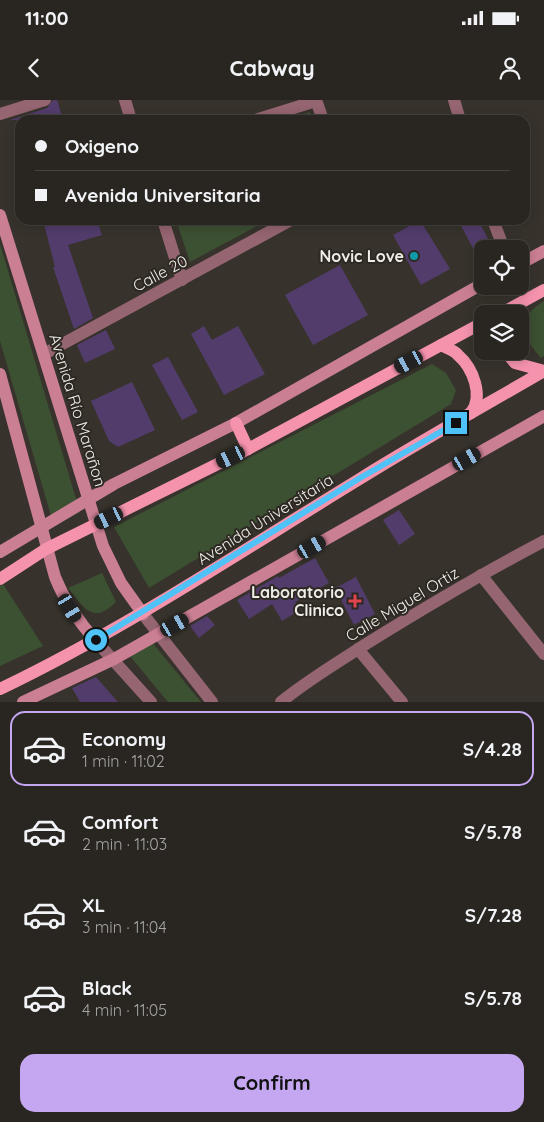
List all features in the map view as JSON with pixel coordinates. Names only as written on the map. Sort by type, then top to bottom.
[{"type":"main road","name":"Avenida Río Marañon","points":[[0,215],[44,354],[74,460],[103,546],[120,583],[143,614]]},
{"type":"main road","points":[[529,259],[544,251]]},
{"type":"main road","points":[[0,552],[114,484],[236,423],[474,289]]},
{"type":"main road","points":[[519,305],[544,290]]},
{"type":"main road","points":[[0,580],[46,549],[248,449],[474,327]]},
{"type":"main road","points":[[440,345],[457,353],[465,361],[475,379],[475,408],[471,414]]},
{"type":"main road","points":[[513,360],[515,363],[544,371]]},
{"type":"main road","name":"Avenida Universitaria","points":[[0,689],[143,614],[360,478],[544,371]]},
{"type":"main road","points":[[1,378],[42,527],[46,549],[63,596],[78,620],[96,640]]},
{"type":"main road","points":[[23,702],[114,659],[544,416]]},
{"type":"main road","points":[[236,423],[248,449]]},
{"type":"street","points":[[0,114],[44,100]]},
{"type":"street","points":[[125,100],[130,115]]},
{"type":"street","points":[[270,115],[316,100],[321,115]]},
{"type":"street","points":[[454,100],[458,115]]},
{"type":"street","points":[[165,225],[182,280]]},
{"type":"street","name":"Calle 20","points":[[44,354],[281,225]]},
{"type":"street","points":[[495,225],[501,240]]},
{"type":"street","name":"Calle Miguel Ortiz","points":[[281,702],[303,684],[358,649],[481,575],[544,541]]},
{"type":"street","points":[[481,575],[544,654]]},
{"type":"street","name":"Avenida Río Marañon","points":[[143,614],[157,635],[212,702]]},
{"type":"street","points":[[96,640],[151,702]]},
{"type":"street","points":[[358,649],[402,702]]},
{"type":"green space","points":[[178,225],[259,225],[190,262]]},
{"type":"green space","points":[[0,244],[80,512],[54,526],[0,341]]},
{"type":"green space","points":[[544,301],[544,356],[541,358],[529,343],[529,314]]},
{"type":"green space","points":[[432,364],[446,373],[456,390],[451,404],[149,588],[114,527]]},
{"type":"green space","points":[[102,573],[116,602],[108,609],[95,613],[84,607],[68,588]]},
{"type":"green space","points":[[3,584],[43,646],[0,666],[0,586]]},
{"type":"green space","points":[[151,641],[201,702],[168,702],[129,655]]},
{"type":"building","points":[[53,100],[57,100],[62,115],[25,115],[47,108]]},
{"type":"building","points":[[44,225],[99,225],[102,235],[68,245],[93,318],[74,329],[53,267],[55,267]]},
{"type":"building","points":[[411,225],[423,225],[450,269],[421,285],[393,235]]},
{"type":"building","points":[[461,225],[481,225],[489,240],[474,240],[474,250]]},
{"type":"building","points":[[340,265],[368,315],[313,345],[285,295]]},
{"type":"building","points":[[204,326],[212,340],[238,326],[265,374],[224,395],[191,334]]},
{"type":"building","points":[[106,330],[115,349],[85,363],[77,345]]},
{"type":"building","points":[[168,357],[198,412],[182,420],[152,365]]},
{"type":"building","points":[[132,382],[155,430],[118,447],[109,441],[91,401]]},
{"type":"building","points":[[399,510],[415,534],[399,545],[383,520]]},
{"type":"building","points":[[315,558],[329,583],[295,602],[300,610],[282,621],[272,604],[249,619],[237,600],[278,576],[279,578]]},
{"type":"building","name":"Laboratorio Clinico","points":[[356,577],[375,614],[354,625],[335,588]]},
{"type":"building","points":[[207,616],[215,625],[199,638],[190,626]]},
{"type":"building","points":[[96,677],[118,702],[80,702],[72,688]]},
{"type":"place","name":"Novic Love","points":[[414,256]]},
{"type":"place","name":"Laboratorio Clinico","points":[[355,601]]},
{"type":"route","points":[[96,640],[143,614],[360,478],[456,423]]}]
